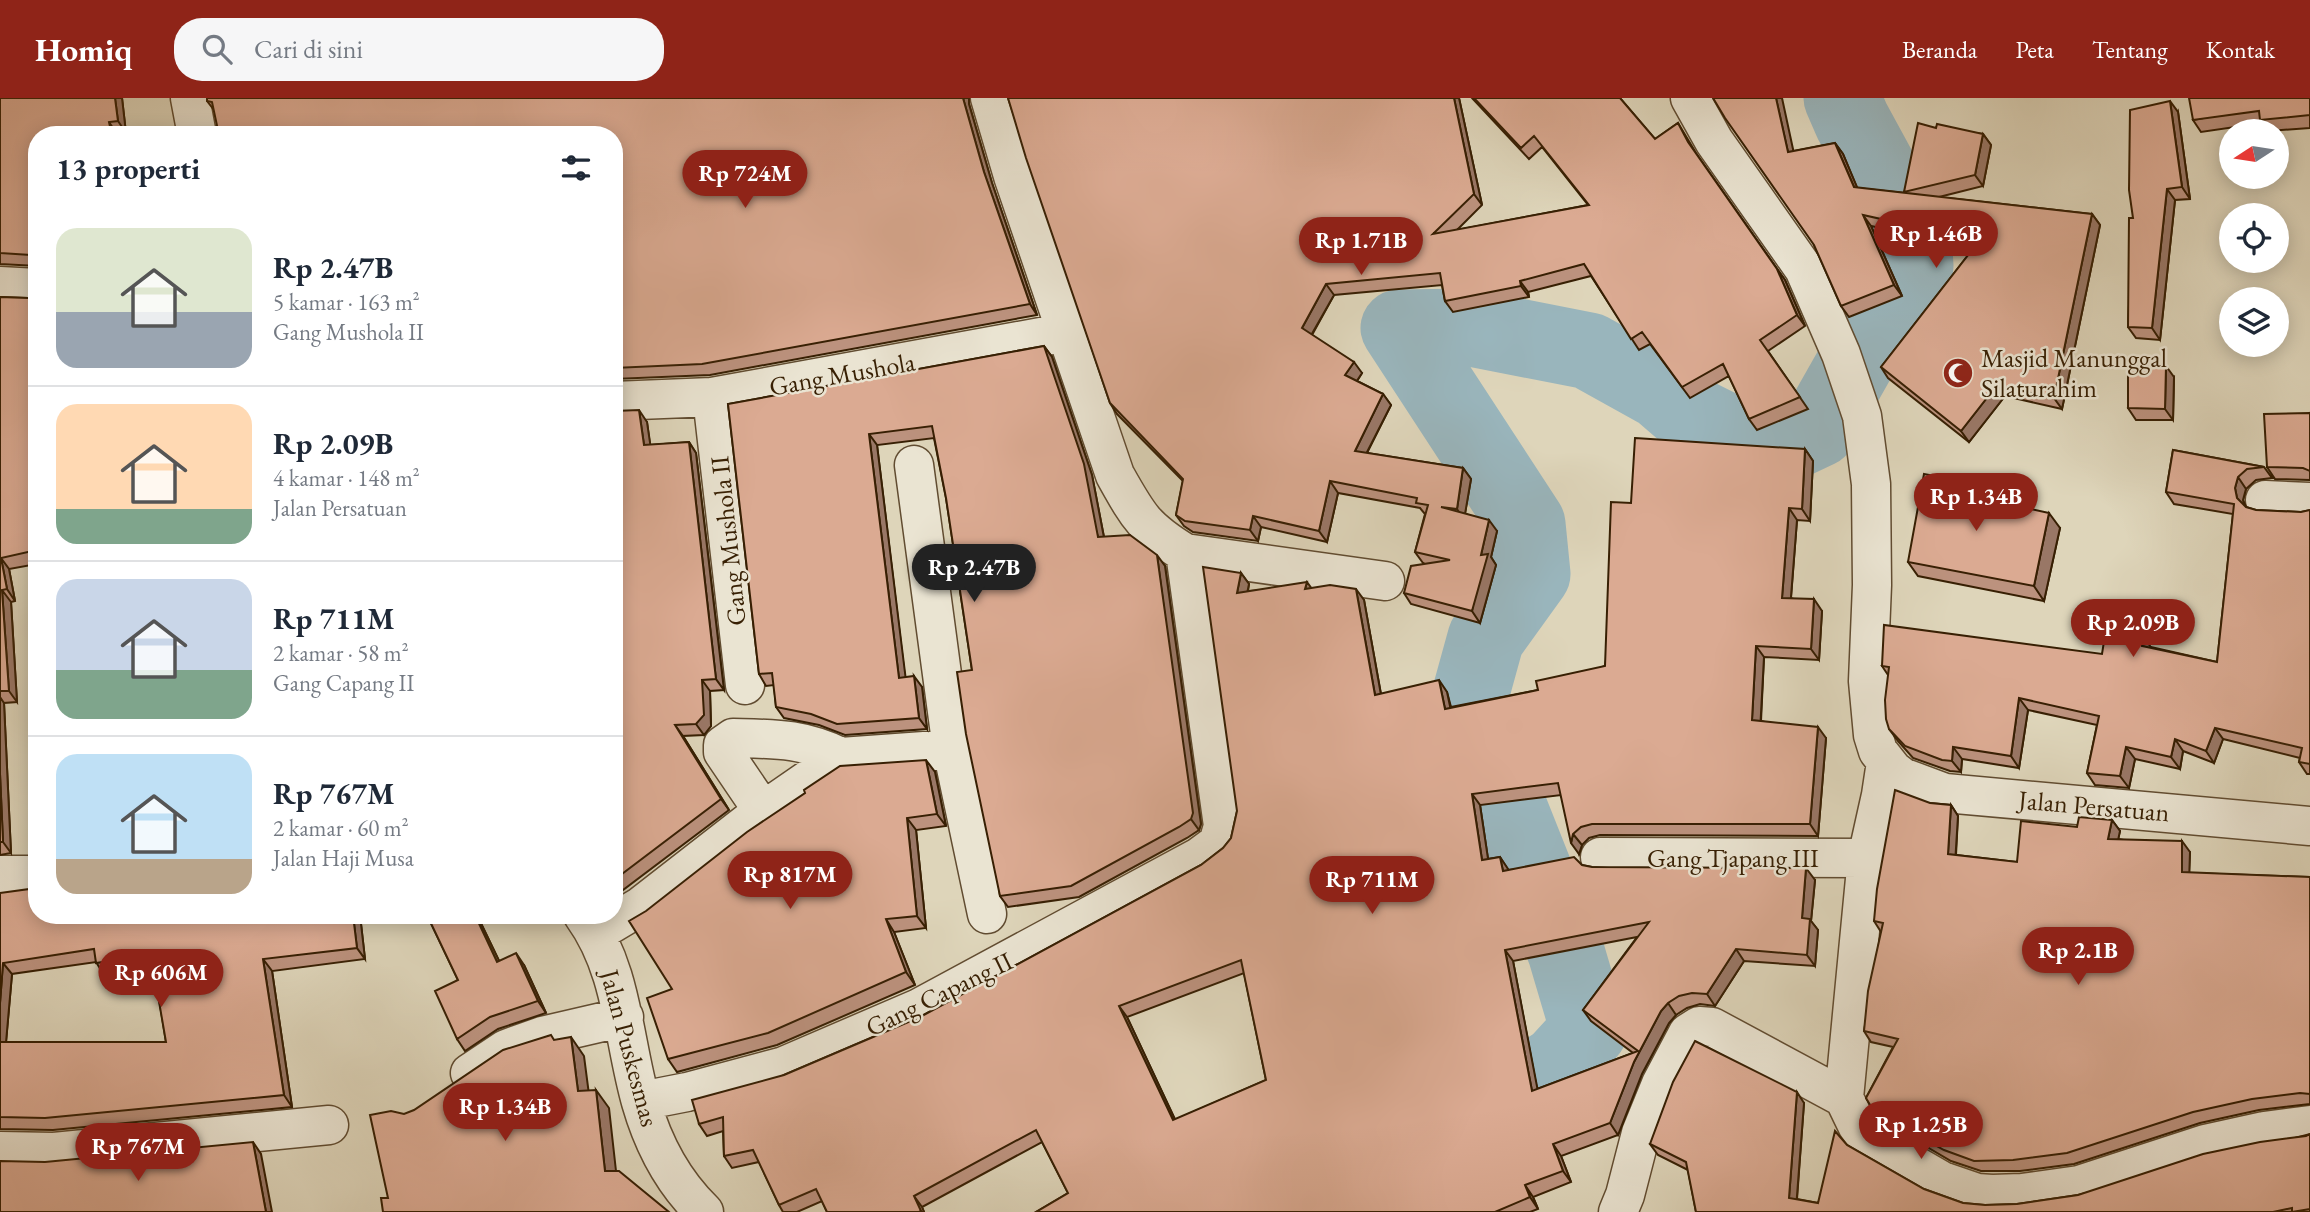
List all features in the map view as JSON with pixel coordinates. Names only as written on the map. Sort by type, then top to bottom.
[{"type":"street","points":[[190,98],[195,126]]},
{"type":"street","points":[[990,98],[1013,176],[1115,475],[1139,517],[1159,537],[1185,553],[1385,581]]},
{"type":"street","points":[[1690,98],[1714,141],[1804,269],[1841,354],[1862,416],[1871,484],[1873,539],[1868,681],[1873,735],[1885,762],[1881,795],[1867,858],[1844,1098],[1852,1118],[1866,1138],[1942,1181],[1977,1193],[1993,1194],[2079,1185],[2205,1144],[2264,1131],[2310,1125]]},
{"type":"street","points":[[0,286],[28,288]]},
{"type":"street","name":"Gang Mushola","points":[[623,401],[712,397],[1068,332]]},
{"type":"street","name":"Gang Mushola II","points":[[712,397],[744,685]]},
{"type":"street","points":[[914,465],[952,749],[987,914]]},
{"type":"street","points":[[2265,500],[2310,502]]},
{"type":"street","name":"Gang Capang II","points":[[641,1101],[687,1092],[784,1066],[919,1008],[1199,857],[1218,843],[1223,826],[1185,553]]},
{"type":"street","points":[[763,811],[723,752],[725,741],[733,738],[792,740],[820,747],[841,757],[952,749]]},
{"type":"street","points":[[623,912],[641,906],[763,811],[841,757]]},
{"type":"street","name":"Jalan Persatuan","points":[[1885,762],[1902,777],[1945,793],[2310,826]]},
{"type":"street","name":"Gang Tjapang III","points":[[1600,858],[1867,858]]},
{"type":"street","points":[[0,875],[28,875]]},
{"type":"street","name":"Jalan Puskesmas","points":[[589,924],[610,967],[624,1017],[641,1101],[655,1143],[678,1183],[704,1212]]},
{"type":"street","points":[[444,1090],[506,1049],[542,1036],[624,1017]]},
{"type":"street","points":[[1618,1212],[1641,1133],[1661,1084],[1688,1033],[1699,1026],[1712,1027],[1844,1098]]},
{"type":"street","points":[[0,1151],[54,1152],[329,1125]]},
{"type":"building","points":[[0,98],[115,98],[118,121],[109,122],[110,126],[28,126],[28,255],[0,253]]},
{"type":"building","points":[[207,98],[963,98],[984,172],[1030,304],[702,364],[623,368],[623,126],[217,126],[212,102],[207,101]]},
{"type":"building","points":[[1008,98],[1454,98],[1474,194],[1433,234],[1589,205],[1534,136],[1521,148],[1474,98],[1620,98],[1655,139],[1678,123],[1688,142],[1777,269],[1797,315],[1760,340],[1800,397],[1749,419],[1723,364],[1682,387],[1642,332],[1631,339],[1584,264],[1520,281],[1521,286],[1445,301],[1440,273],[1326,284],[1302,328],[1354,362],[1345,375],[1383,394],[1355,451],[1463,468],[1457,509],[1441,507],[1489,520],[1481,555],[1488,554],[1472,611],[1404,593],[1411,566],[1450,560],[1415,552],[1428,505],[1416,503],[1417,498],[1330,481],[1319,531],[1253,516],[1250,530],[1185,521],[1176,515],[1183,479],[1110,403]]},
{"type":"building","points":[[1713,98],[1776,98],[1788,152],[1835,143],[1854,187],[2092,214],[2054,398],[1997,385],[1961,431],[1881,367],[1979,241],[1863,215],[1894,285],[1841,306],[1814,245]]},
{"type":"building","points":[[2189,98],[2310,98],[2310,115],[2260,119],[2259,111],[2193,120]]},
{"type":"building","points":[[2170,101],[2182,187],[2167,189],[2152,328],[2128,327],[2129,218],[2133,218],[2129,190],[2130,110]]},
{"type":"building","points":[[1918,123],[1936,128],[1937,124],[1983,134],[1975,175],[1904,192]]},
{"type":"building","points":[[0,297],[28,298],[28,552],[1,558],[7,589],[2,590],[9,691],[0,691]]},
{"type":"building","points":[[1044,346],[1084,464],[1098,537],[1130,535],[1157,555],[1193,813],[1191,819],[1179,827],[1071,886],[1000,896],[966,734],[957,672],[972,670],[946,498],[932,426],[869,434],[899,678],[914,676],[919,718],[837,724],[811,714],[776,707],[772,673],[759,674],[728,404]]},
{"type":"building","points":[[2128,366],[2166,366],[2165,409],[2128,408]]},
{"type":"building","points":[[639,410],[644,445],[689,442],[716,679],[702,680],[704,715],[696,724],[675,725],[721,799],[623,873],[623,411]]},
{"type":"building","points":[[2310,413],[2310,471],[2303,468],[2267,467],[2264,414]]},
{"type":"building","points":[[1635,438],[1805,449],[1802,509],[1789,508],[1782,598],[1814,599],[1811,649],[1756,646],[1752,720],[1818,727],[1810,824],[1592,824],[1581,827],[1573,834],[1571,843],[1558,783],[1472,794],[1482,860],[1500,857],[1503,871],[1574,857],[1582,865],[1592,867],[1806,868],[1802,918],[1810,919],[1807,955],[1736,949],[1707,994],[1679,996],[1668,1003],[1634,1062],[1610,1123],[1553,1144],[1563,1171],[1525,1185],[1530,1197],[1495,1212],[1036,1212],[1068,1193],[1036,1130],[914,1196],[921,1211],[919,1212],[827,1212],[816,1189],[779,1205],[753,1150],[724,1156],[723,1117],[699,1124],[692,1100],[784,1075],[920,1017],[1201,865],[1223,848],[1231,838],[1237,811],[1203,567],[1241,573],[1237,593],[1307,582],[1305,589],[1330,585],[1356,589],[1375,695],[1439,680],[1445,709],[1538,690],[1536,681],[1605,666],[1611,502],[1631,503]],"holes":[[[1649,922],[1583,1010],[1638,1051],[1532,1091],[1505,950]],[[1241,960],[1266,1080],[1173,1120],[1119,1006]]]},
{"type":"building","points":[[2173,450],[2264,467],[2247,469],[2238,477],[2235,488],[2237,498],[2246,507],[2256,510],[2310,510],[2310,764],[2299,762],[2302,748],[2215,728],[2206,751],[2175,739],[2171,757],[2126,747],[2120,776],[2087,773],[2099,716],[2019,698],[2011,756],[1953,747],[1952,761],[1905,746],[1889,729],[1886,719],[1889,667],[1882,666],[1884,625],[2102,654],[2106,629],[2144,637],[2142,646],[2217,662],[2234,504],[2166,492]]},
{"type":"building","points":[[1924,474],[1971,483],[1971,496],[2049,513],[2034,586],[1908,562]]},
{"type":"building","points":[[926,760],[937,814],[907,818],[917,916],[886,919],[906,972],[768,1033],[668,1059],[647,998],[672,989],[629,921],[840,766]]},
{"type":"building","points":[[0,774],[3,842],[0,842]]},
{"type":"building","points":[[1895,790],[1930,803],[1951,805],[1948,854],[2017,862],[2021,821],[2077,827],[2079,817],[2112,820],[2108,839],[2182,841],[2182,872],[2310,877],[2310,1094],[2252,1099],[2193,1112],[2067,1153],[2013,1160],[1974,1161],[1944,1150],[1873,1110],[1866,1098],[1898,1039],[1864,1031],[1868,991],[1883,923],[1874,921],[1877,889]]},
{"type":"building","points":[[28,889],[28,924],[354,924],[357,948],[263,959],[284,1095],[45,1118],[0,1117],[0,1042],[166,1042],[151,955],[96,963],[94,949],[3,963],[0,1003],[0,893]]},
{"type":"building","points":[[431,924],[479,924],[497,962],[516,953],[538,1001],[490,1017],[457,1039],[435,991],[458,980]]},
{"type":"building","points":[[551,1035],[554,1040],[571,1037],[578,1091],[596,1090],[605,1171],[619,1171],[669,1212],[383,1212],[381,1198],[388,1198],[370,1115],[391,1111],[404,1114],[414,1110],[503,1050]]},
{"type":"building","points":[[1695,1041],[1797,1092],[1789,1198],[1818,1203],[1835,1131],[1847,1145],[1924,1189],[1963,1203],[1985,1205],[2017,1204],[2078,1195],[2203,1154],[2310,1134],[2310,1209],[2292,1212],[2292,1208],[2273,1212],[1696,1212],[1686,1162],[1650,1144],[1673,1082]]},
{"type":"building","points":[[253,1142],[266,1212],[0,1212],[0,1161],[45,1162]]},
{"type":"waterway","points":[[1327,1212],[1558,1064],[1589,1030],[1566,952],[1504,796],[1470,696],[1486,638],[1532,574],[1527,524],[1399,328],[1466,327],[1589,351],[1661,391],[1683,410],[1743,440],[1782,446],[1818,429],[1886,309],[1915,266],[1913,233],[1842,98]]},
{"type":"place","name":"Masjid Manunggal Silaturahim","points":[[1958,373]]}]
